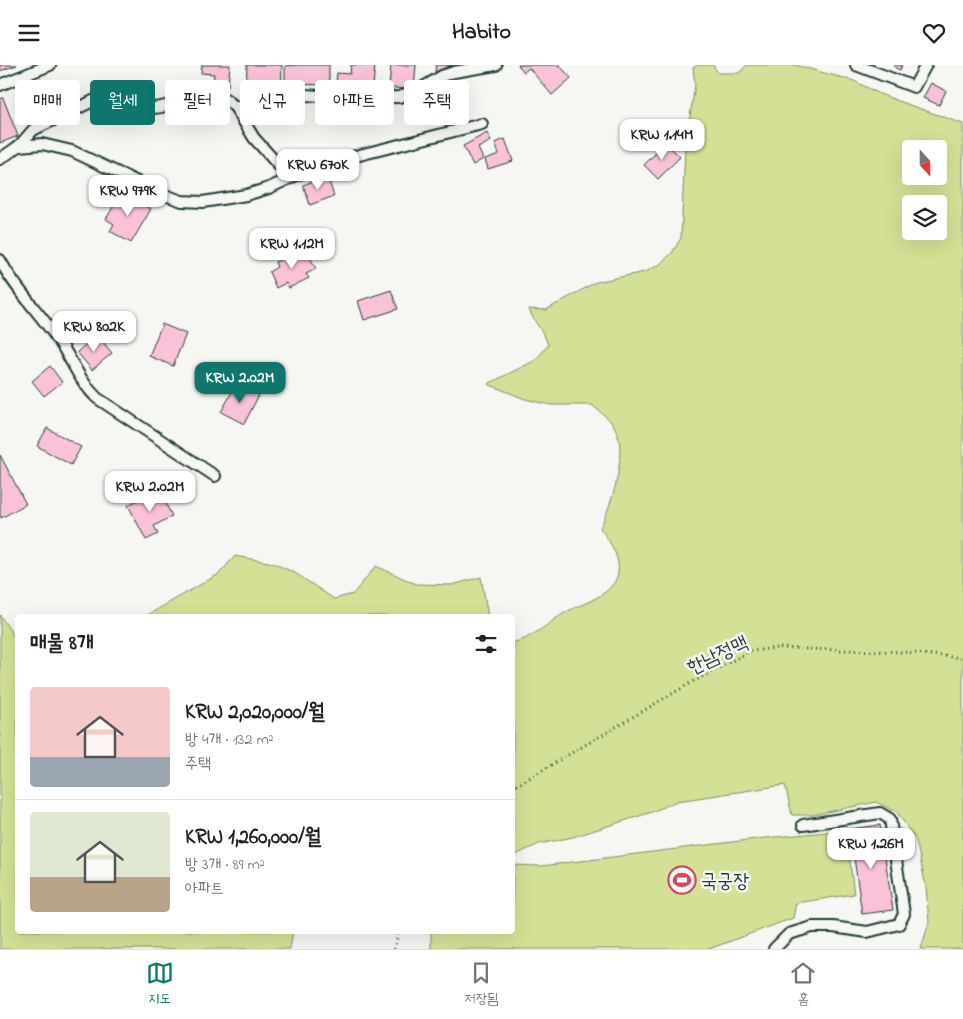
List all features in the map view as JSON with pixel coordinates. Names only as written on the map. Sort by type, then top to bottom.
[{"type":"lane","points":[[0,85],[50,65]]},
{"type":"lane","points":[[234,107],[274,102],[305,95],[351,98],[399,97],[415,92],[442,76],[454,72],[496,65]]},
{"type":"lane","points":[[856,65],[914,87],[926,65]]},
{"type":"lane","points":[[0,159],[19,146],[34,129],[97,99],[115,98],[137,107],[153,108],[215,93],[225,97],[234,107],[254,138],[289,177]]},
{"type":"lane","points":[[19,146],[42,144],[72,151],[100,163],[145,187],[182,201],[222,201],[268,188],[316,166],[482,124]]},
{"type":"lane","points":[[0,260],[11,278],[59,341],[88,390],[97,398],[215,476]]},
{"type":"lane","points":[[774,949],[789,935],[812,927],[833,927],[868,932],[900,924],[904,914],[890,819],[880,813],[803,825]]},
{"type":"path","name":"한남정맥","points":[[515,786],[695,680],[750,651],[778,648],[904,652],[963,659]]},
{"type":"path","points":[[394,949],[398,934]]},
{"type":"green space","points":[[698,65],[713,65],[718,73],[739,73],[747,65],[795,65],[854,81],[882,95],[963,124],[963,949],[921,949],[929,922],[926,887],[916,840],[897,812],[876,802],[813,815],[792,815],[785,785],[677,801],[652,812],[573,837],[539,844],[515,855],[515,642],[526,638],[566,612],[606,592],[613,584],[617,575],[617,557],[600,528],[610,505],[618,476],[620,446],[612,423],[592,405],[551,405],[525,399],[488,384],[536,360],[548,345],[529,309],[546,310],[596,282],[645,272],[659,265],[672,253],[681,238],[685,148],[695,85],[693,68]]},
{"type":"green space","points":[[235,556],[273,563],[295,573],[334,599],[353,594],[376,566],[416,584],[452,585],[481,577],[488,614],[149,614],[219,574]]},
{"type":"green space","points":[[0,615],[15,638],[15,934],[292,934],[290,949],[0,949]]},
{"type":"green space","name":"국궁장","points":[[846,830],[854,894],[796,903],[793,918],[709,949],[431,949],[431,934],[515,934],[515,865],[541,866],[756,839]]},
{"type":"building","points":[[0,65],[17,65],[0,71]]},
{"type":"building","points":[[202,65],[230,65],[229,80],[213,80],[214,74],[201,73]]},
{"type":"building","points":[[247,65],[282,65],[281,80],[246,80]]},
{"type":"building","points":[[329,65],[329,80],[315,80],[315,85],[305,84],[305,80],[285,80],[285,66]]},
{"type":"building","points":[[351,65],[375,65],[374,80],[336,80],[337,73],[350,74]]},
{"type":"building","points":[[391,65],[416,65],[415,80],[404,80],[404,89],[394,88],[394,80],[390,80]]},
{"type":"building","points":[[436,65],[452,65],[435,72]]},
{"type":"building","points":[[518,65],[559,65],[571,78],[552,95],[529,68],[524,72]]},
{"type":"building","points":[[895,65],[902,65],[900,70],[894,67]]},
{"type":"building","points":[[931,83],[946,91],[939,105],[923,98]]},
{"type":"building","points":[[3,98],[18,136],[0,143],[0,99]]},
{"type":"building","points":[[487,133],[491,141],[478,148],[483,159],[473,165],[463,146]]},
{"type":"building","points":[[505,139],[513,161],[488,169],[485,159],[499,154],[495,143]]},
{"type":"building","points":[[666,143],[680,157],[658,179],[644,165]]},
{"type":"building","points":[[327,176],[334,196],[310,205],[303,185]]},
{"type":"building","points":[[122,192],[151,209],[131,243],[110,231],[114,224],[106,219]]},
{"type":"building","points":[[307,252],[316,269],[306,274],[309,278],[289,288],[286,283],[276,288],[269,272],[277,267],[275,262],[292,254],[294,259]]},
{"type":"building","points":[[391,290],[398,309],[364,320],[358,301]]},
{"type":"building","points":[[162,324],[186,334],[173,366],[149,356]]},
{"type":"building","points":[[97,335],[112,353],[92,370],[77,352]]},
{"type":"building","points":[[50,366],[62,382],[44,396],[32,381]]},
{"type":"building","points":[[237,383],[259,395],[244,424],[221,412]]},
{"type":"building","points":[[47,428],[81,447],[71,465],[37,446]]},
{"type":"building","points":[[0,455],[26,504],[1,518],[0,515]]},
{"type":"building","points":[[159,490],[172,516],[154,526],[158,534],[146,540],[128,505]]},
{"type":"building","points":[[880,825],[893,910],[862,914],[850,829]]},
{"type":"place","name":"국궁장","points":[[682,880]]}]
